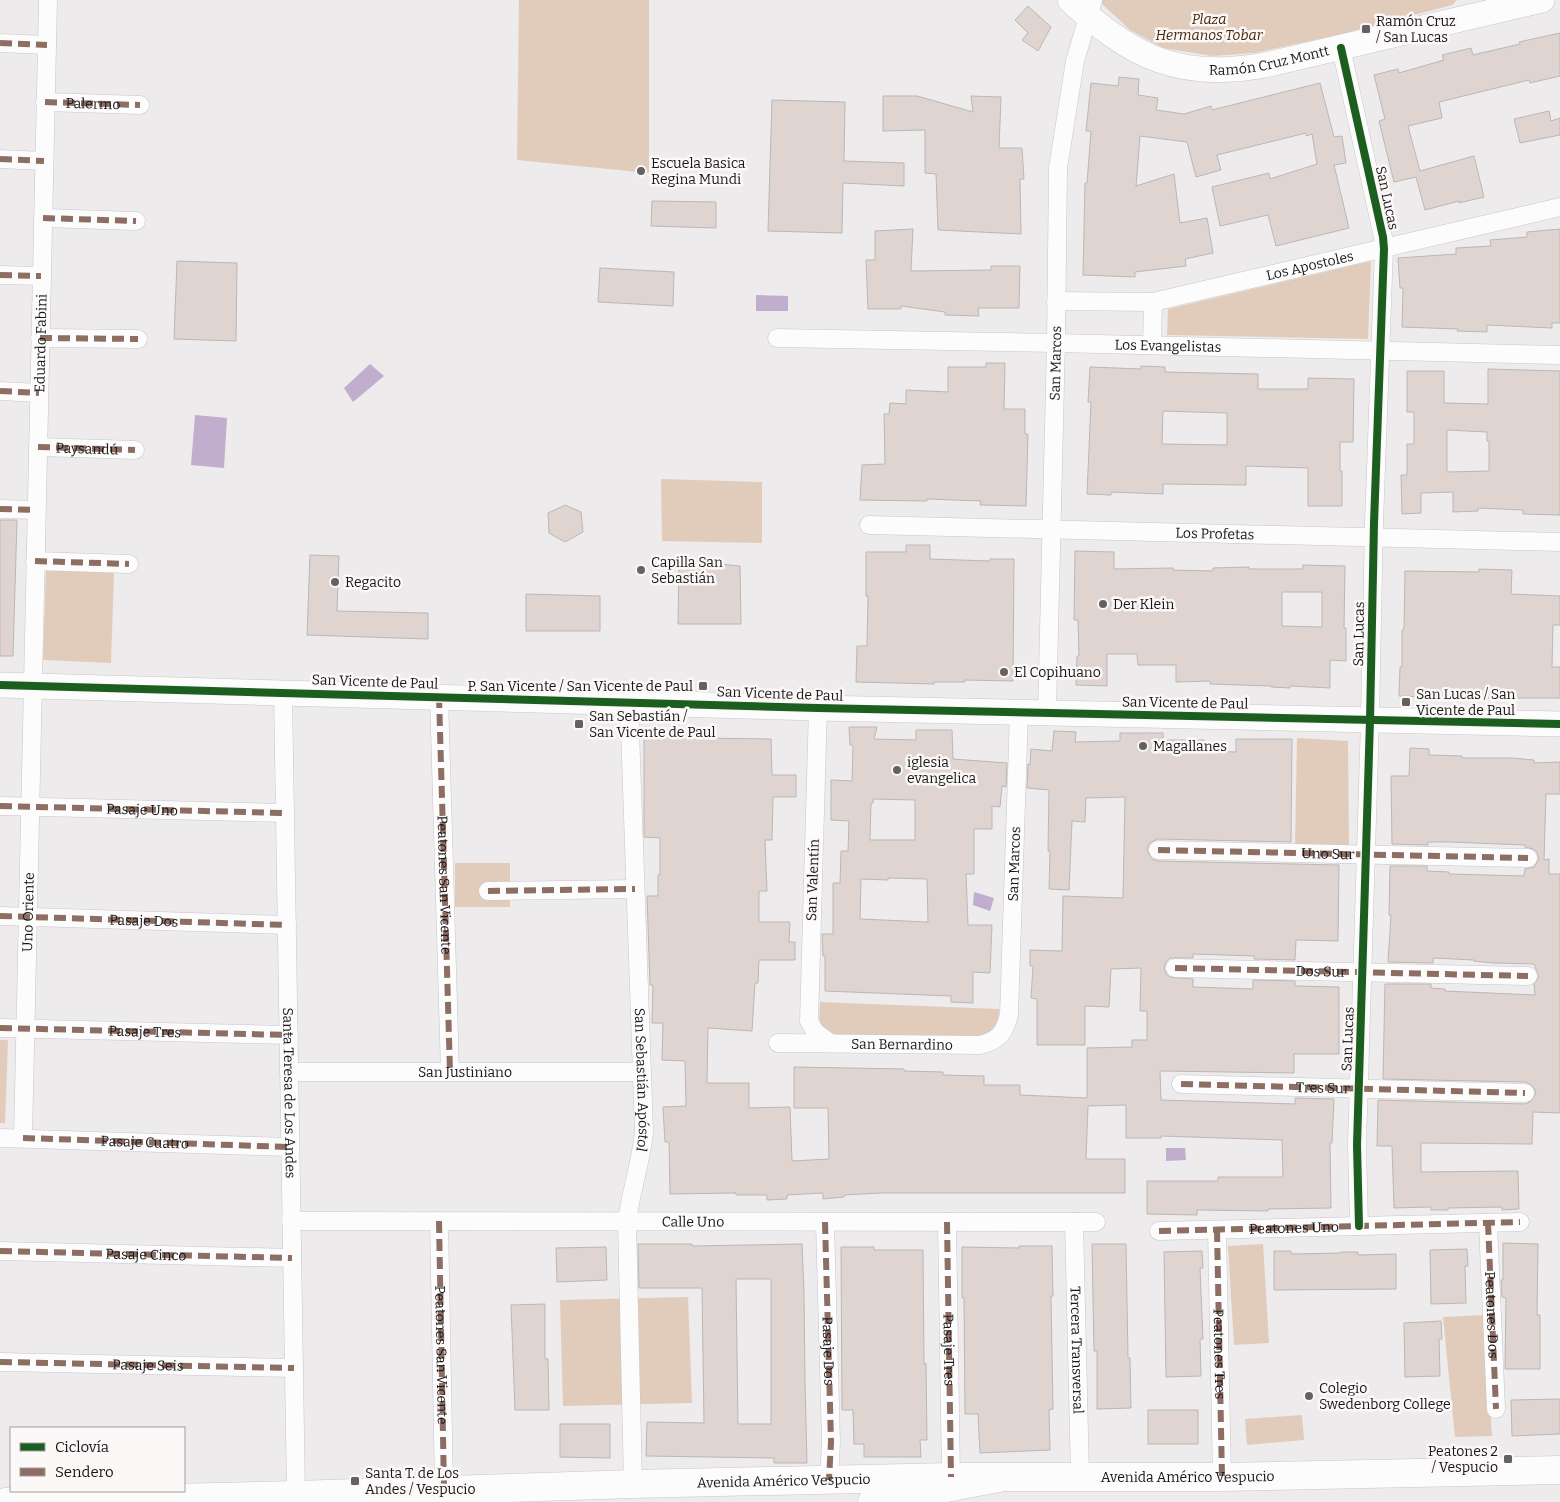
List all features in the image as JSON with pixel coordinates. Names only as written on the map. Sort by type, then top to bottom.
[{"type":"main road","name":"Avenida Américo Vespucio","points":[[6,1502],[951,1477],[1222,1477],[1560,1470]]},
{"type":"main road","points":[[872,1502],[999,1478]]},
{"type":"street","name":"Eduardo Fabini","points":[[32,686],[48,0]]},
{"type":"street","name":"Ramón Cruz Montt","points":[[1083,5],[1110,34],[1140,52],[1169,64],[1203,70],[1244,69],[1341,48],[1477,8],[1542,0]]},
{"type":"street","name":"San Marcos","points":[[1047,713],[1056,343],[1058,168],[1083,5]]},
{"type":"street","points":[[0,44],[47,45]]},
{"type":"street","name":"San Lucas","points":[[1341,48],[1383,237],[1384,249],[1359,1088],[1359,1226]]},
{"type":"street","name":"Palermo","points":[[45,102],[140,105]]},
{"type":"street","points":[[0,159],[44,161]]},
{"type":"street","name":"Los Apostoles","points":[[1056,301],[1153,302],[1560,207]]},
{"type":"street","points":[[43,218],[136,221]]},
{"type":"street","points":[[0,275],[41,276]]},
{"type":"street","points":[[1152,345],[1153,302]]},
{"type":"street","points":[[40,338],[138,339]]},
{"type":"street","name":"Los Evangelistas","points":[[777,338],[1560,355]]},
{"type":"street","points":[[0,391],[39,393]]},
{"type":"street","name":"Paysandú","points":[[38,447],[135,450]]},
{"type":"street","points":[[0,509],[36,510]]},
{"type":"street","name":"Los Profetas","points":[[869,525],[1560,542]]},
{"type":"street","points":[[35,561],[129,564]]},
{"type":"street","name":"San Vicente de Paul","points":[[0,685],[818,708],[1560,724]]},
{"type":"street","name":"Uno Oriente","points":[[23,1138],[32,686]]},
{"type":"street","name":"Santa Teresa de Los Andes","points":[[283,692],[296,1495]]},
{"type":"street","name":"Peatones San Vicente","points":[[439,696],[450,1072]]},
{"type":"street","name":"San Sebastián Apóstol","points":[[630,702],[644,1132],[642,1153],[631,1195],[627,1221],[633,1484]]},
{"type":"street","name":"San Valentín","points":[[818,708],[809,1021],[815,1032],[830,1043]]},
{"type":"street","name":"San Marcos","points":[[1009,1015],[1019,712]]},
{"type":"street","name":"Pasaje Uno","points":[[0,806],[285,813]]},
{"type":"street","name":"Uno Sur","points":[[1158,850],[1528,858]]},
{"type":"street","points":[[488,891],[636,889]]},
{"type":"street","name":"Pasaje Dos","points":[[0,916],[287,925]]},
{"type":"street","name":"Dos Sur","points":[[1175,968],[1528,976]]},
{"type":"street","name":"San Bernardino","points":[[778,1043],[980,1045],[991,1042],[999,1037],[1005,1028],[1009,1015]]},
{"type":"street","name":"Pasaje Tres","points":[[0,1028],[289,1036]]},
{"type":"street","name":"San Justiniano","points":[[289,1072],[642,1072]]},
{"type":"street","name":"Tres Sur","points":[[1181,1084],[1525,1093]]},
{"type":"street","name":"Pasaje Cuatro","points":[[0,1138],[290,1147]]},
{"type":"street","name":"Calle Uno","points":[[291,1221],[1096,1222]]},
{"type":"street","name":"Peatones San Vicente","points":[[439,1221],[444,1489]]},
{"type":"street","name":"Pasaje Dos","points":[[825,1222],[831,1442],[829,1480]]},
{"type":"street","name":"Pasaje Tres","points":[[947,1222],[951,1477]]},
{"type":"street","name":"Tercera Transversal","points":[[1074,1222],[1080,1477]]},
{"type":"street","name":"Peatones Uno","points":[[1158,1231],[1520,1222]]},
{"type":"street","name":"Peatones Dos","points":[[1488,1223],[1496,1409]]},
{"type":"street","name":"Peatones Tres","points":[[1217,1230],[1222,1477]]},
{"type":"street","name":"Pasaje Cinco","points":[[0,1251],[292,1258]]},
{"type":"street","name":"Pasaje Seis","points":[[0,1362],[294,1368]]},
{"type":"green space","points":[[519,0],[649,0],[649,173],[517,160]]},
{"type":"green space","name":"Plaza Hermanos Tobar","points":[[1101,0],[1457,0],[1452,5],[1338,35],[1254,53],[1212,56],[1163,48],[1130,30],[1100,2]]},
{"type":"green space","points":[[1371,261],[1368,339],[1167,335],[1168,309]]},
{"type":"green space","points":[[661,479],[762,482],[762,543],[662,541]]},
{"type":"green space","points":[[46,570],[114,572],[111,663],[43,660]]},
{"type":"green space","points":[[1297,738],[1348,741],[1349,845],[1295,846]]},
{"type":"green space","points":[[455,863],[510,863],[510,907],[455,907]]},
{"type":"green space","points":[[820,1002],[999,1009],[998,1025],[990,1038],[833,1038],[819,1025]]},
{"type":"green space","points":[[0,1040],[8,1040],[5,1123],[0,1123]]},
{"type":"green space","points":[[1263,1244],[1269,1343],[1234,1345],[1228,1246]]},
{"type":"green space","points":[[688,1297],[692,1403],[563,1406],[560,1300]]},
{"type":"green space","points":[[1483,1315],[1492,1436],[1455,1437],[1443,1317]]},
{"type":"green space","points":[[1302,1415],[1304,1440],[1247,1445],[1245,1419]]},
{"type":"shaded area","points":[[756,295],[788,296],[788,311],[756,311]]},
{"type":"shaded area","points":[[370,364],[384,376],[353,402],[344,388]]},
{"type":"shaded area","points":[[195,415],[227,418],[224,468],[191,465]]},
{"type":"shaded area","points":[[974,892],[994,898],[990,911],[973,905]]},
{"type":"shaded area","points":[[1166,1148],[1185,1148],[1186,1160],[1166,1161]]},
{"type":"building","points":[[1028,6],[1051,27],[1038,51],[1022,40],[1028,33],[1015,20]]},
{"type":"building","points":[[1560,33],[1560,76],[1530,83],[1529,80],[1439,102],[1442,118],[1408,126],[1420,171],[1474,156],[1484,197],[1425,210],[1416,177],[1394,182],[1379,121],[1385,119],[1374,75],[1398,69],[1399,73],[1444,60],[1442,55],[1471,48],[1473,55]]},
{"type":"building","points":[[1119,77],[1139,79],[1138,95],[1158,98],[1156,110],[1184,114],[1211,106],[1212,110],[1320,83],[1334,137],[1342,136],[1346,163],[1334,165],[1349,228],[1276,246],[1268,215],[1220,226],[1212,187],[1269,173],[1270,179],[1317,164],[1312,134],[1306,136],[1306,133],[1217,155],[1221,170],[1196,177],[1187,142],[1140,136],[1136,186],[1174,174],[1180,223],[1207,218],[1213,253],[1185,259],[1186,266],[1135,272],[1135,277],[1083,275],[1085,183],[1087,183],[1091,131],[1086,131],[1091,83],[1118,86]]},
{"type":"building","points":[[883,96],[917,96],[973,112],[971,96],[1001,97],[999,148],[1022,148],[1024,179],[1020,179],[1021,234],[938,230],[936,174],[925,173],[925,130],[883,131]]},
{"type":"building","points":[[772,100],[845,102],[844,161],[904,163],[904,186],[843,183],[842,233],[768,231]]},
{"type":"building","points":[[1549,111],[1551,121],[1560,118],[1560,135],[1520,143],[1514,119]]},
{"type":"building","points":[[652,201],[716,202],[716,228],[651,226]]},
{"type":"building","points":[[913,229],[911,271],[991,270],[991,266],[1020,266],[1019,308],[978,308],[979,316],[945,315],[945,312],[901,306],[901,309],[868,309],[866,260],[875,260],[875,231]]},
{"type":"building","points":[[1560,229],[1560,323],[1552,323],[1552,328],[1487,325],[1487,332],[1402,327],[1403,288],[1400,288],[1398,258],[1456,254],[1456,248],[1491,246],[1490,240],[1527,237],[1527,232]]},
{"type":"building","points":[[177,261],[237,263],[236,341],[174,339]]},
{"type":"building","points":[[600,268],[674,272],[673,306],[598,302]]},
{"type":"building","points":[[986,363],[1005,363],[1004,409],[1025,409],[1025,434],[1028,434],[1026,506],[980,505],[981,501],[927,499],[927,501],[860,500],[862,465],[885,464],[884,414],[889,414],[890,403],[906,404],[906,390],[948,392],[948,367],[986,367]]},
{"type":"building","points":[[1141,366],[1165,367],[1165,372],[1258,374],[1258,389],[1308,389],[1308,378],[1354,379],[1353,442],[1340,442],[1342,506],[1308,506],[1308,468],[1246,466],[1246,485],[1163,484],[1163,494],[1111,492],[1111,495],[1087,494],[1091,402],[1088,402],[1090,367],[1141,369]],"holes":[[[1163,411],[1227,413],[1227,445],[1162,444]]]},
{"type":"building","points":[[1488,369],[1560,371],[1560,515],[1523,514],[1523,510],[1478,508],[1478,511],[1453,512],[1453,492],[1421,493],[1421,513],[1402,514],[1401,475],[1407,475],[1407,444],[1414,444],[1414,412],[1407,412],[1407,371],[1444,371],[1444,403],[1488,404]],"holes":[[[1447,430],[1487,432],[1487,441],[1489,441],[1489,471],[1447,472]]]},
{"type":"building","points":[[565,505],[581,512],[583,532],[565,542],[549,533],[548,513]]},
{"type":"building","points":[[0,520],[17,520],[13,656],[0,656]]},
{"type":"building","points":[[906,545],[930,545],[930,559],[990,561],[990,559],[1014,559],[1013,681],[965,680],[965,682],[934,682],[934,684],[856,682],[857,646],[867,646],[868,596],[866,596],[866,552],[906,552]]},
{"type":"building","points":[[1075,551],[1114,552],[1114,569],[1173,568],[1173,570],[1213,571],[1213,568],[1303,569],[1303,565],[1345,566],[1344,628],[1346,628],[1346,661],[1330,660],[1330,688],[1210,684],[1210,681],[1176,682],[1176,665],[1138,665],[1137,654],[1107,654],[1107,686],[1076,685],[1077,656],[1079,656],[1078,620],[1074,620]],"holes":[[[1282,592],[1322,592],[1322,627],[1282,626]]]},
{"type":"building","points":[[310,555],[339,556],[337,611],[428,613],[428,639],[307,635]]},
{"type":"building","points":[[679,560],[740,566],[741,624],[678,624]]},
{"type":"building","points":[[1479,569],[1512,570],[1511,594],[1560,596],[1560,625],[1553,625],[1552,667],[1560,667],[1560,698],[1399,696],[1400,667],[1402,667],[1402,630],[1404,629],[1405,571],[1479,572]]},
{"type":"building","points":[[526,594],[600,596],[600,631],[526,631]]},
{"type":"building","points":[[849,727],[877,727],[874,739],[916,740],[916,730],[952,730],[953,759],[1007,763],[1006,787],[1002,786],[1000,807],[992,806],[992,829],[974,829],[974,874],[966,874],[968,925],[992,925],[990,973],[973,972],[973,1003],[951,1002],[951,996],[825,991],[825,956],[823,956],[822,934],[833,934],[833,883],[840,883],[841,851],[848,851],[849,821],[831,820],[831,780],[852,781],[853,746],[850,745]],"holes":[[[873,799],[915,800],[915,840],[870,840],[871,803],[873,803]],[[888,878],[927,879],[928,922],[860,919],[861,879],[888,880]]]},
{"type":"building","points":[[644,730],[670,730],[670,734],[696,734],[696,738],[771,739],[772,775],[796,775],[796,797],[773,797],[772,840],[765,840],[767,891],[759,891],[759,922],[790,922],[789,942],[795,942],[795,960],[759,960],[758,983],[755,983],[752,1031],[708,1028],[707,1083],[749,1083],[749,1108],[790,1107],[792,1161],[829,1159],[828,1108],[794,1108],[794,1067],[904,1069],[904,1071],[943,1072],[943,1075],[984,1076],[984,1085],[1020,1085],[1020,1095],[1087,1098],[1087,1048],[1132,1047],[1132,1040],[1147,1040],[1147,1011],[1140,1011],[1141,968],[1111,969],[1109,1007],[1085,1006],[1085,1045],[1037,1045],[1037,999],[1031,998],[1033,966],[1030,966],[1030,950],[1062,951],[1063,896],[1123,898],[1125,797],[1086,798],[1085,822],[1072,821],[1069,890],[1049,889],[1049,790],[1027,788],[1031,749],[1052,751],[1054,731],[1076,732],[1075,742],[1120,741],[1120,733],[1163,733],[1163,740],[1204,740],[1204,751],[1236,752],[1236,739],[1292,739],[1291,842],[1158,839],[1149,844],[1147,850],[1152,859],[1158,861],[1339,865],[1338,941],[1296,940],[1295,960],[1254,959],[1254,956],[1193,954],[1193,958],[1170,958],[1164,968],[1166,974],[1170,977],[1193,979],[1193,987],[1253,989],[1253,980],[1295,981],[1295,986],[1339,987],[1339,1054],[1294,1054],[1294,1073],[1160,1071],[1161,1100],[1295,1104],[1295,1098],[1334,1099],[1332,1143],[1330,1143],[1331,1208],[1268,1209],[1268,1211],[1197,1210],[1197,1215],[1147,1214],[1147,1181],[1218,1181],[1218,1177],[1283,1177],[1282,1140],[1161,1136],[1161,1138],[1126,1138],[1126,1105],[1088,1106],[1086,1159],[1125,1159],[1125,1193],[881,1193],[844,1195],[844,1197],[823,1199],[823,1193],[787,1195],[787,1199],[767,1200],[767,1195],[736,1195],[736,1193],[670,1194],[669,1142],[665,1142],[663,1107],[686,1106],[685,1061],[662,1060],[663,1023],[652,1023],[653,985],[650,985],[647,896],[658,896],[660,838],[644,837]]},
{"type":"building","points":[[1410,748],[1429,749],[1429,755],[1462,756],[1462,758],[1512,758],[1534,760],[1534,763],[1560,762],[1560,794],[1546,794],[1544,860],[1549,859],[1549,874],[1560,874],[1560,1113],[1533,1112],[1532,1144],[1421,1143],[1421,1172],[1518,1171],[1519,1209],[1502,1210],[1502,1207],[1448,1208],[1448,1210],[1431,1210],[1431,1207],[1394,1208],[1392,1146],[1377,1146],[1378,1100],[1525,1104],[1530,1102],[1536,1094],[1534,1088],[1525,1082],[1383,1079],[1385,984],[1431,984],[1431,988],[1445,989],[1445,991],[1535,995],[1534,984],[1539,977],[1534,964],[1433,958],[1433,963],[1388,962],[1391,915],[1389,915],[1390,866],[1427,866],[1427,871],[1449,872],[1449,874],[1524,876],[1525,869],[1534,867],[1539,859],[1537,852],[1525,847],[1525,845],[1449,842],[1428,842],[1428,845],[1392,844],[1391,776],[1409,776]]},
{"type":"building","points":[[1503,1243],[1538,1244],[1537,1315],[1540,1315],[1540,1369],[1505,1369],[1506,1298],[1502,1297],[1501,1280],[1503,1280]]},
{"type":"building","points":[[638,1244],[692,1244],[692,1246],[802,1244],[807,1463],[774,1463],[774,1458],[646,1456],[647,1422],[704,1423],[702,1288],[639,1288]],"holes":[[[736,1279],[771,1279],[771,1424],[738,1424]]]},
{"type":"building","points":[[1092,1244],[1126,1244],[1131,1408],[1097,1409],[1097,1351],[1094,1351]]},
{"type":"building","points":[[1019,1246],[1052,1246],[1053,1409],[1049,1410],[1050,1450],[980,1453],[978,1414],[965,1414],[962,1247],[1019,1248]]},
{"type":"building","points":[[606,1247],[607,1280],[557,1282],[556,1248]]},
{"type":"building","points":[[841,1247],[874,1247],[874,1250],[923,1250],[927,1440],[920,1440],[921,1457],[864,1457],[864,1444],[854,1444],[853,1410],[842,1410]]},
{"type":"building","points":[[1467,1249],[1468,1266],[1465,1266],[1466,1303],[1431,1304],[1430,1250]]},
{"type":"building","points":[[1202,1251],[1203,1268],[1200,1268],[1203,1339],[1200,1339],[1201,1376],[1166,1377],[1164,1252]]},
{"type":"building","points":[[1274,1251],[1291,1251],[1291,1254],[1358,1252],[1358,1255],[1396,1254],[1396,1289],[1274,1290]]},
{"type":"building","points":[[545,1304],[545,1359],[548,1359],[549,1410],[515,1410],[511,1305]]},
{"type":"building","points":[[1441,1321],[1442,1339],[1439,1339],[1440,1376],[1405,1377],[1404,1323]]},
{"type":"building","points":[[1560,1399],[1560,1434],[1512,1436],[1511,1400]]},
{"type":"building","points":[[1148,1410],[1198,1410],[1198,1444],[1148,1444]]},
{"type":"building","points":[[560,1424],[610,1424],[610,1458],[560,1457]]},
{"type":"marked path","points":[[0,43],[47,45]]},
{"type":"marked path","points":[[45,102],[140,105]]},
{"type":"marked path","points":[[0,159],[44,161]]},
{"type":"marked path","points":[[43,218],[136,221]]},
{"type":"marked path","points":[[0,275],[41,276]]},
{"type":"marked path","points":[[40,338],[138,339]]},
{"type":"marked path","points":[[0,391],[39,393]]},
{"type":"marked path","points":[[38,447],[135,450]]},
{"type":"marked path","points":[[0,509],[36,510]]},
{"type":"marked path","points":[[35,561],[129,564]]},
{"type":"marked path","points":[[439,696],[450,1072]]},
{"type":"marked path","points":[[0,806],[285,813]]},
{"type":"marked path","points":[[1158,850],[1528,858]]},
{"type":"marked path","points":[[488,891],[635,889]]},
{"type":"marked path","points":[[0,916],[287,925]]},
{"type":"marked path","points":[[1175,968],[1528,976]]},
{"type":"marked path","points":[[0,1028],[289,1035]]},
{"type":"marked path","points":[[1181,1084],[1525,1093]]},
{"type":"marked path","points":[[23,1138],[290,1147]]},
{"type":"marked path","points":[[439,1221],[444,1489]]},
{"type":"marked path","points":[[825,1222],[831,1442],[829,1480]]},
{"type":"marked path","points":[[947,1222],[951,1477]]},
{"type":"marked path","points":[[1159,1231],[1520,1222]]},
{"type":"marked path","points":[[1488,1223],[1496,1409]]},
{"type":"marked path","points":[[1217,1230],[1222,1477]]},
{"type":"marked path","points":[[0,1251],[292,1258]]},
{"type":"marked path","points":[[0,1362],[294,1368]]},
{"type":"cycle path","points":[[1341,48],[1383,237],[1384,249],[1374,523],[1357,1145],[1359,1226]]},
{"type":"cycle path","points":[[0,685],[818,708],[1560,724]]},
{"type":"place","name":"Ramón Cruz / San Lucas","points":[[1366,29]]},
{"type":"place","name":"Escuela Basica Regina Mundi","points":[[641,171]]},
{"type":"place","name":"Capilla San Sebastián","points":[[641,570]]},
{"type":"place","name":"Regacito","points":[[335,582]]},
{"type":"place","name":"Der Klein","points":[[1103,604]]},
{"type":"place","name":"El Copihuano","points":[[1004,672]]},
{"type":"place","name":"P. San Vicente / San Vicente de Paul","points":[[703,686]]},
{"type":"place","name":"San Lucas / San Vicente de Paul","points":[[1406,702]]},
{"type":"place","name":"San Sebastián / San Vicente de Paul","points":[[579,724]]},
{"type":"place","name":"Magallanes","points":[[1143,746]]},
{"type":"place","name":"iglesia evangelica","points":[[897,770]]},
{"type":"place","name":"Colegio Swedenborg College","points":[[1309,1396]]},
{"type":"place","name":"Peatones 2 / Vespucio","points":[[1508,1459]]},
{"type":"place","name":"Santa T. de Los Andes / Vespucio","points":[[355,1481]]}]
